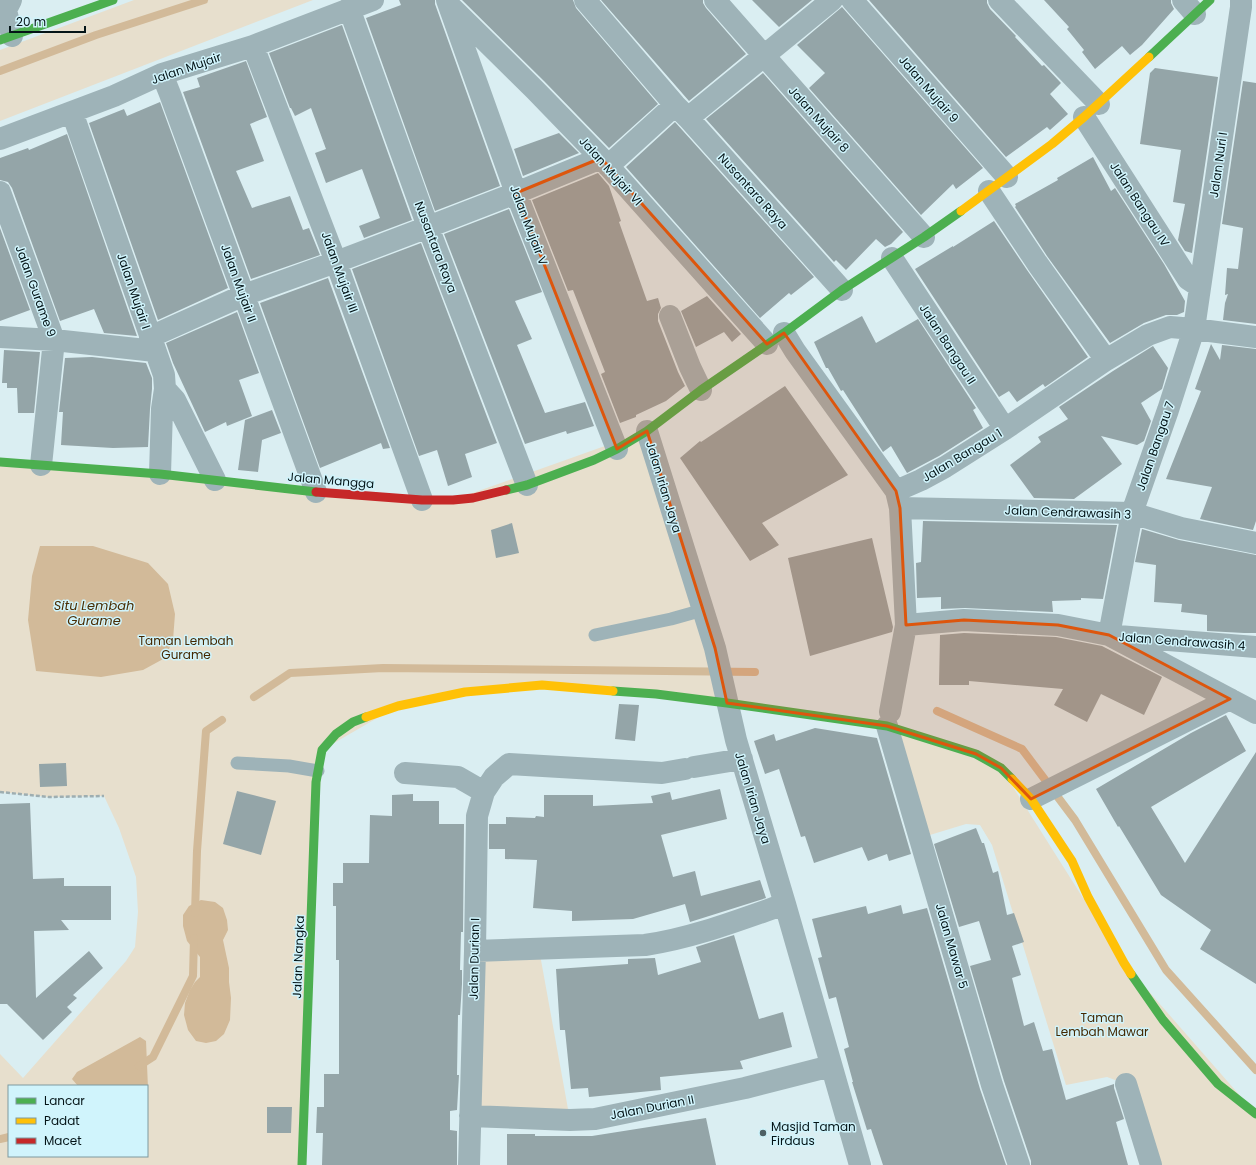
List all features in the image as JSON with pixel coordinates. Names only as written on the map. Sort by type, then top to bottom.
[{"type":"street","points":[[11,0],[6,10],[6,38],[71,7],[113,0]]},
{"type":"street","name":"Jalan Mujair","points":[[0,139],[114,96],[162,74],[253,46],[373,0]]},
{"type":"street","name":"Nusantara Raya","points":[[585,0],[682,112],[842,290]]},
{"type":"street","name":"Jalan Mujair 8","points":[[715,0],[924,237]]},
{"type":"street","points":[[0,337],[153,344],[244,295],[336,262],[516,193],[604,162],[682,112],[763,56],[832,0]]},
{"type":"street","name":"Jalan Mujair 9","points":[[852,0],[1007,177]]},
{"type":"street","name":"Jalan Bangau IV","points":[[999,0],[1091,110],[1188,279],[1200,287]]},
{"type":"street","name":"Jalan Nuri I","points":[[1194,329],[1241,0]]},
{"type":"street","name":"Jalan Mujair VI","points":[[448,2],[776,338]]},
{"type":"street","name":"Jalan Mujair V","points":[[448,2],[516,193],[617,449]]},
{"type":"street","name":"Jalan Mangga","points":[[0,462],[160,474],[316,492],[422,500],[453,500],[473,498],[526,485],[594,460],[617,449],[647,431],[701,390],[842,290],[924,237],[1052,144],[1091,110],[1196,5]]},
{"type":"street","name":"Nusantara Raya","points":[[349,8],[428,227],[526,485]]},
{"type":"street","name":"Jalan Mujair III","points":[[253,46],[336,262],[422,500]]},
{"type":"street","name":"Jalan Mujair II","points":[[162,74],[316,492]]},
{"type":"street","name":"Jalan Mujair I","points":[[72,112],[164,374],[165,389],[162,410],[160,474]]},
{"type":"street","points":[[989,191],[1037,263],[1106,360]]},
{"type":"street","name":"Jalan Gurame 9","points":[[0,192],[54,340],[41,465]]},
{"type":"street","name":"Jalan Bangau II","points":[[892,258],[1005,429]]},
{"type":"street","points":[[670,316],[690,367],[701,390]]},
{"type":"street","name":"Jalan Bangau 1","points":[[898,500],[921,480],[945,467],[1005,429],[1106,360],[1148,335],[1170,328],[1194,329],[1256,337]]},
{"type":"street","name":"Jalan Bangau 7","points":[[1109,635],[1132,513],[1168,410],[1194,329]]},
{"type":"street","points":[[776,338],[795,351],[898,500],[906,625],[889,719]]},
{"type":"street","points":[[165,389],[175,400],[215,480]]},
{"type":"street","name":"Jalan Irian Jaya","points":[[647,431],[715,648],[742,759],[860,1165]]},
{"type":"street","name":"Jalan Cendrawasih 3","points":[[898,500],[1132,513],[1181,528],[1256,543]]},
{"type":"street","points":[[906,625],[964,620],[1050,624],[1109,635],[1256,713]]},
{"type":"street","name":"Jalan Cendrawasih 4","points":[[1109,635],[1256,647]]},
{"type":"street","name":"Jalan Nangka","points":[[302,1165],[316,782],[322,750],[336,734],[354,722],[398,706],[472,692],[542,685],[656,694],[728,703]]},
{"type":"street","points":[[1031,799],[1230,699]]},
{"type":"street","points":[[728,703],[889,719],[976,754],[1001,768],[1031,799],[1072,861],[1088,897],[1124,963],[1163,1020],[1218,1084],[1256,1114]]},
{"type":"street","name":"Jalan Mawar 5","points":[[889,719],[987,1066],[1018,1165]]},
{"type":"street","name":"Jalan Durian I","points":[[469,1165],[477,816],[484,792],[494,776],[509,764],[662,773],[742,759]]},
{"type":"street","points":[[405,773],[458,777],[484,792]]},
{"type":"street","points":[[475,951],[645,945],[664,942],[710,930],[785,904]]},
{"type":"street","name":"Jalan Durian II","points":[[470,1116],[570,1120],[595,1119],[745,1088],[832,1066]]},
{"type":"street","points":[[1126,1084],[1151,1165]]},
{"type":"lane","points":[[595,635],[671,619],[703,610]]},
{"type":"lane","points":[[237,763],[289,766],[318,771]]},
{"type":"path","points":[[0,792],[49,797],[104,796]]},
{"type":"highlighted area","points":[[601,158],[767,344],[784,333],[896,491],[900,508],[906,625],[964,620],[1058,625],[1109,635],[1230,699],[1031,799],[1001,768],[976,754],[887,726],[727,703],[715,648],[647,431],[617,449],[516,193]]},
{"type":"green space","points":[[134,0],[313,0],[0,121],[0,50]]},
{"type":"green space","name":"Taman Lembah Gurame","points":[[647,431],[727,703],[542,685],[398,706],[322,750],[302,1165],[0,1165],[0,1054],[23,1078],[126,961],[135,947],[138,912],[136,877],[119,828],[104,796],[49,797],[0,792],[0,462],[453,500]]},
{"type":"green space","name":"Taman Lembah Mawar","points":[[887,726],[1001,768],[1124,963],[1256,1114],[1256,1165],[1151,1165],[1126,1084],[1107,1077],[1066,1085],[992,845],[980,825],[966,824],[920,838]]},
{"type":"green space","points":[[539,949],[570,1120],[470,1116],[475,951]]},
{"type":"water","name":"Situ Lembah Gurame","points":[[40,546],[93,546],[148,563],[168,584],[175,614],[173,640],[165,658],[143,670],[101,677],[36,671],[28,620],[32,576]]},
{"type":"water","points":[[201,900],[215,902],[223,908],[227,920],[228,930],[223,940],[229,968],[231,998],[230,1020],[224,1034],[216,1041],[206,1043],[196,1041],[188,1030],[184,1015],[185,1003],[190,990],[200,977],[200,957],[187,941],[183,926],[183,915],[189,906]]},
{"type":"water","points":[[140,1037],[146,1041],[148,1085],[77,1085],[72,1079],[77,1072]]},
{"type":"building","points":[[399,0],[435,0],[435,4],[500,186],[435,211],[366,18],[401,5]]},
{"type":"building","points":[[462,0],[573,0],[576,8],[658,104],[609,148]]},
{"type":"building","points":[[601,0],[703,0],[706,8],[746,54],[689,101]]},
{"type":"building","points":[[752,0],[812,0],[779,27]]},
{"type":"building","points":[[869,0],[987,0],[990,9],[1042,66],[1044,65],[1061,83],[1050,94],[1068,114],[1050,130],[1047,127],[1006,157]]},
{"type":"building","points":[[1044,0],[1171,0],[1174,9],[1142,45],[1130,55],[1122,46],[1095,69],[1082,52],[1084,50],[1067,29],[1069,27]]},
{"type":"building","points":[[842,7],[983,168],[956,189],[953,184],[921,215],[809,88],[825,73],[797,45]]},
{"type":"building","points":[[342,25],[412,220],[364,238],[359,226],[380,218],[362,169],[326,183],[315,153],[326,149],[311,108],[295,116],[290,108],[269,53]]},
{"type":"building","points":[[246,61],[267,117],[250,124],[264,161],[236,171],[252,208],[290,196],[303,230],[309,228],[320,255],[251,279],[183,92],[200,87],[197,78]]},
{"type":"building","points":[[1155,68],[1218,77],[1192,253],[1185,251],[1178,240],[1185,204],[1173,202],[1181,150],[1140,144],[1150,73]]},
{"type":"building","points":[[763,73],[903,232],[891,244],[885,247],[876,239],[846,270],[836,260],[834,262],[706,119]]},
{"type":"building","points":[[1243,81],[1256,83],[1256,324],[1223,320],[1225,303],[1228,294],[1225,295],[1227,268],[1238,269],[1243,228],[1222,224]]},
{"type":"building","points":[[160,102],[228,288],[158,320],[89,123],[124,109],[127,116]]},
{"type":"building","points":[[675,122],[814,277],[791,295],[789,293],[760,318],[626,167]]},
{"type":"building","points":[[559,133],[579,153],[523,176],[514,149]]},
{"type":"building","points":[[67,134],[137,336],[104,333],[94,309],[60,321],[12,188],[8,182],[0,180],[0,158],[28,148],[29,150]]},
{"type":"building","points":[[1093,157],[1111,191],[1115,188],[1164,264],[1185,301],[1184,312],[1177,315],[1166,315],[1144,323],[1110,343],[1047,256],[1015,207],[1015,204],[1058,180],[1057,178]]},
{"type":"building","points":[[598,173],[609,186],[621,221],[619,222],[647,301],[658,298],[661,308],[658,314],[658,321],[685,386],[666,401],[636,415],[636,417],[620,423],[601,374],[605,372],[573,290],[568,291],[532,200]]},
{"type":"building","points":[[509,209],[542,292],[515,301],[532,339],[517,345],[545,413],[585,402],[594,426],[567,434],[566,431],[525,444],[444,234]]},
{"type":"building","points":[[994,221],[1088,357],[1045,387],[1043,384],[1017,402],[1009,391],[999,397],[915,269]]},
{"type":"building","points":[[0,228],[30,310],[0,321]]},
{"type":"building","points":[[421,243],[497,443],[465,454],[472,477],[448,486],[437,450],[419,456],[352,269]]},
{"type":"building","points":[[328,278],[390,448],[383,449],[381,443],[320,468],[260,303]]},
{"type":"building","points":[[707,296],[741,334],[732,342],[724,332],[696,347],[681,311]]},
{"type":"building","points":[[237,312],[259,373],[239,380],[252,416],[227,426],[226,422],[205,432],[173,363],[166,343]]},
{"type":"building","points":[[862,316],[876,343],[918,319],[976,408],[973,410],[983,428],[939,456],[907,473],[891,446],[883,452],[843,390],[841,391],[828,368],[826,368],[814,342]]},
{"type":"building","points":[[1211,344],[1220,360],[1222,345],[1256,349],[1256,521],[1253,530],[1200,519],[1212,487],[1166,479],[1201,391],[1195,389]]},
{"type":"building","points":[[1153,346],[1168,368],[1162,389],[1141,403],[1151,421],[1144,441],[1137,445],[1101,436],[1122,464],[1074,499],[1034,498],[1010,465],[1041,442],[1038,437],[1068,419],[1059,407]]},
{"type":"building","points":[[4,350],[40,352],[34,413],[18,413],[17,388],[7,388],[7,383],[2,383]]},
{"type":"building","points":[[92,357],[146,363],[152,378],[148,447],[113,448],[61,445],[63,412],[59,412],[65,358]]},
{"type":"building","points":[[785,386],[848,475],[762,523],[779,545],[750,561],[680,458],[700,441],[701,442]]},
{"type":"building","points":[[272,410],[281,433],[262,440],[258,472],[238,470],[245,420]]},
{"type":"building","points":[[923,521],[1117,525],[1103,599],[1081,598],[1081,600],[1052,601],[1053,612],[965,608],[941,609],[941,597],[917,598],[916,563],[921,562]]},
{"type":"building","points":[[512,523],[519,553],[496,558],[491,530]]},
{"type":"building","points":[[1142,529],[1179,540],[1256,555],[1256,633],[1207,631],[1207,615],[1181,612],[1182,604],[1154,602],[1156,565],[1135,562]]},
{"type":"building","points":[[872,538],[893,627],[892,632],[810,656],[788,558]]},
{"type":"building","points":[[964,633],[1056,637],[1102,646],[1162,677],[1144,715],[1101,694],[1087,722],[1054,705],[1063,689],[969,681],[969,685],[939,685],[940,635]]},
{"type":"building","points":[[619,704],[639,705],[635,741],[615,739]]},
{"type":"building","points":[[1226,715],[1246,751],[1151,807],[1185,863],[1256,752],[1256,984],[1200,949],[1211,930],[1161,895],[1096,789],[1191,733]]},
{"type":"building","points":[[815,728],[877,738],[911,854],[889,861],[887,854],[868,861],[862,847],[814,863],[805,836],[801,837],[779,769],[765,774],[754,741],[774,734],[776,741]]},
{"type":"building","points":[[66,763],[67,786],[40,787],[39,764]]},
{"type":"building","points":[[720,789],[727,819],[661,835],[673,877],[695,871],[701,896],[760,880],[766,898],[690,922],[685,904],[633,919],[572,921],[572,911],[533,908],[537,860],[505,859],[505,849],[489,849],[489,824],[506,824],[506,817],[544,817],[544,795],[593,795],[593,806],[653,803],[651,796],[670,792],[672,800]]},
{"type":"building","points":[[237,791],[276,801],[261,855],[223,844]]},
{"type":"building","points":[[413,794],[413,801],[439,801],[439,824],[464,824],[463,932],[461,932],[460,970],[462,970],[462,984],[460,1015],[458,1015],[457,1075],[459,1075],[457,1110],[450,1111],[450,1130],[457,1131],[457,1165],[322,1165],[323,1133],[316,1133],[317,1107],[324,1107],[324,1074],[339,1074],[339,960],[336,960],[336,906],[333,906],[333,883],[343,883],[343,863],[369,863],[370,815],[392,816],[392,795]]},
{"type":"building","points":[[30,803],[33,879],[64,878],[64,886],[111,886],[111,920],[61,920],[69,930],[34,931],[36,998],[89,951],[103,968],[73,995],[77,998],[67,1007],[72,1012],[43,1040],[7,1004],[0,1004],[0,804]]},
{"type":"building","points":[[976,828],[982,843],[984,843],[993,873],[998,871],[1007,915],[1014,913],[1024,942],[1012,946],[1021,975],[1012,978],[1024,1026],[1034,1022],[1043,1051],[1052,1049],[1066,1100],[1114,1084],[1124,1119],[1116,1122],[1128,1165],[1031,1165],[970,966],[991,960],[979,921],[959,927],[934,844]]},
{"type":"building","points":[[901,905],[903,914],[927,908],[980,1089],[1006,1165],[883,1165],[871,1129],[867,1130],[852,1082],[844,1049],[849,1047],[836,997],[829,999],[818,958],[822,957],[812,919],[866,906],[868,914]]},
{"type":"building","points":[[734,935],[759,1019],[783,1012],[792,1047],[740,1061],[743,1069],[660,1077],[661,1090],[589,1097],[588,1088],[571,1089],[565,1030],[560,1030],[556,969],[628,964],[628,959],[655,958],[658,975],[701,962],[696,947]]},
{"type":"building","points":[[267,1107],[292,1107],[291,1133],[267,1133]]},
{"type":"building","points":[[706,1118],[716,1165],[507,1165],[507,1134],[535,1134],[535,1136],[592,1136]]},
{"type":"waterway","points":[[0,71],[96,35],[204,0]]},
{"type":"waterway","points":[[254,697],[290,673],[383,668],[755,672]]},
{"type":"waterway","points":[[937,711],[1022,749],[1049,785]]},
{"type":"waterway","points":[[195,913],[197,851],[206,731],[222,720]]},
{"type":"waterway","points":[[1054,792],[1075,820],[1166,970],[1256,1070]]},
{"type":"waterway","points":[[139,1066],[153,1057],[193,976],[194,938]]},
{"type":"waterway","points":[[0,1139],[8,1137]]},
{"type":"traffic: fast","points":[[0,40],[113,0]]},
{"type":"traffic: fast","points":[[1149,57],[1210,0]]},
{"type":"traffic: fast","points":[[506,490],[527,485],[594,460],[617,449],[647,431],[701,390],[784,333],[842,290],[961,211]]},
{"type":"traffic: fast","points":[[0,462],[160,474],[316,492]]},
{"type":"traffic: fast","points":[[613,691],[656,694],[727,703],[887,726],[976,754],[1001,768],[1012,779]]},
{"type":"traffic: fast","points":[[302,1165],[316,782],[322,750],[336,734],[353,722],[366,717]]},
{"type":"traffic: fast","points":[[1131,974],[1163,1020],[1218,1084],[1256,1114]]},
{"type":"traffic: slow","points":[[961,211],[1052,144],[1084,117],[1149,57]]},
{"type":"traffic: slow","points":[[366,717],[398,706],[465,692],[542,685],[613,691]]},
{"type":"traffic: slow","points":[[1012,779],[1031,799],[1072,861],[1088,897],[1131,974]]},
{"type":"traffic: jam","points":[[316,492],[422,500],[453,500],[473,498],[506,490]]},
{"type":"place","name":"Masjid Taman Firdaus","points":[[763,1133]]}]
